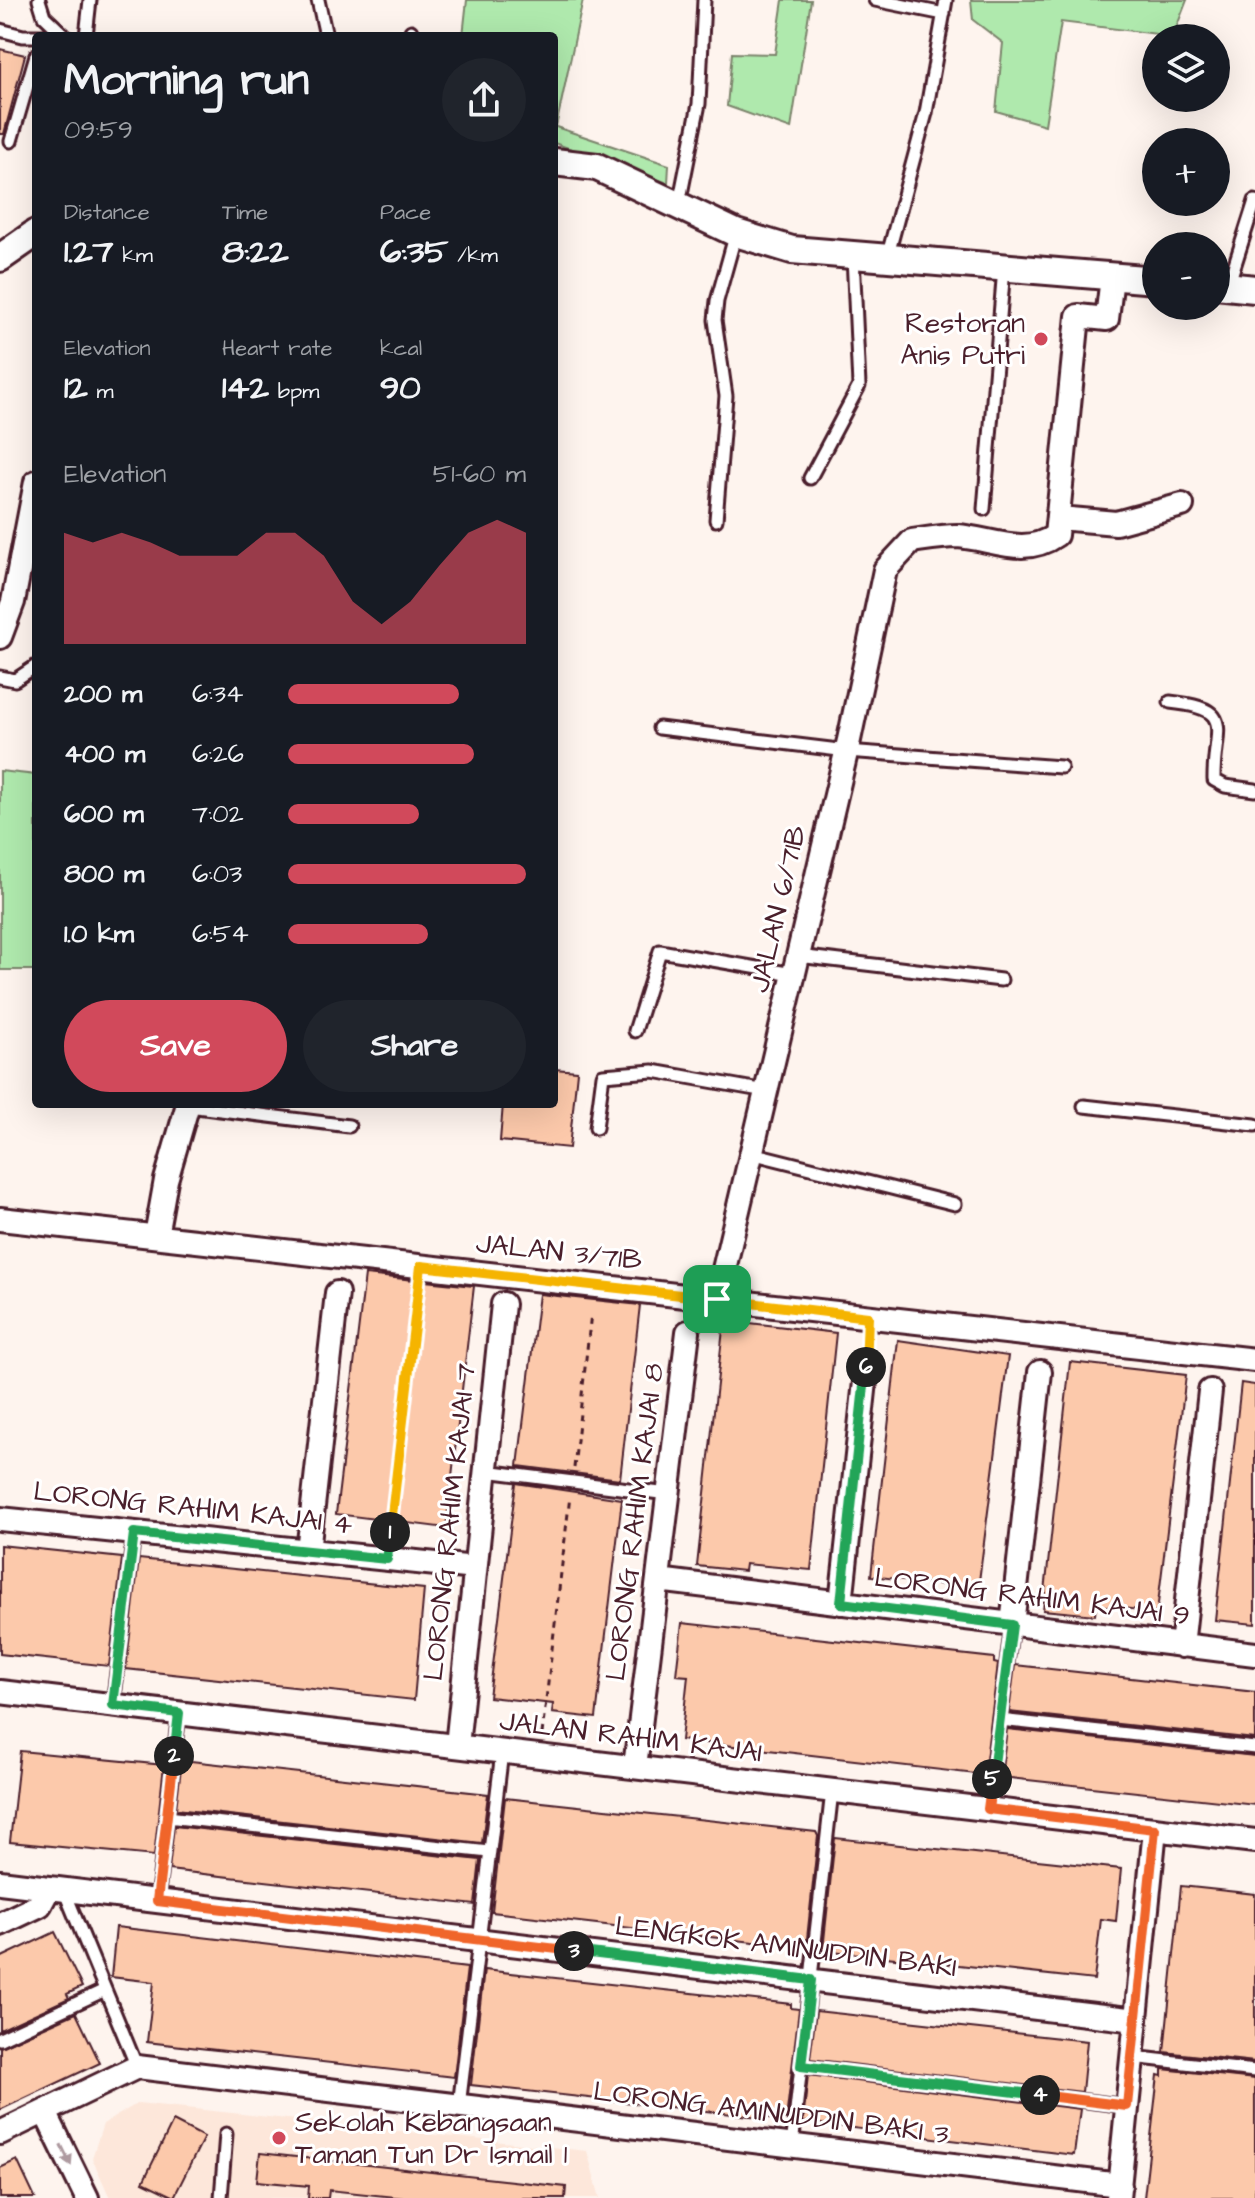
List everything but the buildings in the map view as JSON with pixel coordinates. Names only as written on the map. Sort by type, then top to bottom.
[{"type":"street","points":[[558,162],[597,167],[736,233],[792,250],[1142,279]]},
{"type":"street","points":[[0,258],[32,236]]},
{"type":"street","points":[[1112,277],[1107,319],[1078,316],[1059,518],[1116,523],[1182,505]]},
{"type":"street","points":[[1230,287],[1255,289]]},
{"type":"street","points":[[0,637],[13,602],[32,503]]},
{"type":"street","name":"JALAN 6/71B","points":[[717,1299],[847,751],[885,570],[912,541],[956,536],[1020,547],[1044,544],[1056,535],[1059,518]]},
{"type":"street","points":[[156,1236],[166,1180],[187,1108]]},
{"type":"street","name":"JALAN 3/71B","points":[[0,1219],[1255,1360]]},
{"type":"street","points":[[308,1551],[337,1293]]},
{"type":"street","name":"LORONG RAHIM KAJAI 7","points":[[457,1746],[503,1304]]},
{"type":"street","name":"LORONG RAHIM KAJAI 8","points":[[635,1767],[688,1332]]},
{"type":"street","points":[[841,1603],[867,1363]]},
{"type":"street","points":[[1012,1625],[1040,1372]]},
{"type":"street","points":[[1182,1646],[1210,1391]]},
{"type":"street","name":"LORONG RAHIM KAJAI 4","points":[[0,1519],[475,1568]]},
{"type":"street","name":"LORONG RAHIM KAJAI 9","points":[[658,1580],[1255,1654]]},
{"type":"street","name":"JALAN RAHIM KAJAI","points":[[0,1692],[1255,1841]]},
{"type":"street","points":[[1119,2192],[1155,1829]]},
{"type":"street","name":"LENGKOK AMINUDDIN BAKI","points":[[0,1882],[1136,2020]]},
{"type":"street","points":[[0,1924],[40,1905],[56,1889]]},
{"type":"street","points":[[0,2133],[137,2067]]},
{"type":"street","name":"LORONG AMINUDDIN BAKI 3","points":[[137,2067],[792,2146],[1119,2192]]},
{"type":"street","points":[[45,2112],[87,2198]]},
{"type":"lane","points":[[39,0],[44,16],[60,32]]},
{"type":"lane","points":[[86,32],[90,0]]},
{"type":"lane","points":[[317,0],[325,32]]},
{"type":"lane","points":[[679,205],[699,104],[704,0]]},
{"type":"lane","points":[[875,0],[944,14]]},
{"type":"lane","points":[[887,258],[926,113],[946,0]]},
{"type":"lane","points":[[0,30],[32,36]]},
{"type":"lane","points":[[11,141],[32,69]]},
{"type":"lane","points":[[1230,265],[1255,201]]},
{"type":"lane","points":[[716,520],[726,396],[715,320],[717,301],[736,233]]},
{"type":"lane","points":[[810,478],[859,386],[853,255]]},
{"type":"lane","points":[[984,509],[1004,268]]},
{"type":"lane","points":[[0,677],[15,680],[32,669]]},
{"type":"lane","points":[[1170,702],[1198,705],[1210,710],[1218,722],[1214,780],[1225,786],[1255,790]]},
{"type":"lane","points":[[659,728],[847,751],[1061,767]]},
{"type":"lane","points":[[635,1031],[660,951],[795,965],[1001,980]]},
{"type":"lane","points":[[596,1128],[603,1075],[653,1071],[766,1091]]},
{"type":"lane","points":[[1084,1106],[1255,1125]]},
{"type":"lane","points":[[211,1108],[349,1126]]},
{"type":"lane","points":[[751,1153],[955,1204]]},
{"type":"lane","points":[[486,1471],[668,1494]]},
{"type":"lane","points":[[113,1705],[134,1533]]},
{"type":"lane","points":[[988,1809],[1012,1625]]},
{"type":"lane","points":[[157,1901],[179,1713]]},
{"type":"lane","points":[[1000,1720],[1255,1748]]},
{"type":"lane","points":[[459,2106],[502,1752]]},
{"type":"lane","points":[[792,2146],[832,1791]]},
{"type":"lane","points":[[167,1817],[489,1852]]},
{"type":"lane","points":[[56,1889],[105,1990],[137,2067]]},
{"type":"lane","points":[[0,2039],[105,1990]]},
{"type":"lane","points":[[1132,2057],[1255,2071]]},
{"type":"lane","points":[[801,2066],[1127,2106]]},
{"type":"lane","points":[[221,2198],[226,2134]]},
{"type":"path","points":[[387,1559],[421,1266]]},
{"type":"path","points":[[539,1756],[591,1313]]},
{"type":"shaded area","name":"Sekolah Kebangsaan Taman Tun Dr Ismail 1","points":[[138,2103],[587,2151],[600,2198],[110,2198],[92,2158],[103,2124]]},
{"type":"green space","points":[[467,0],[583,0],[558,118],[558,32],[463,32]]},
{"type":"green space","points":[[783,0],[811,0],[791,129],[727,106],[732,53],[775,54]]},
{"type":"green space","points":[[971,0],[1187,0],[1178,24],[1142,24],[1142,32],[1061,22],[1045,125],[996,111],[1003,43],[973,20]]},
{"type":"green space","points":[[558,128],[669,165],[668,183],[558,144]]},
{"type":"green space","points":[[0,771],[32,775],[32,970],[0,970]]},
{"type":"place","name":"Restoran Anis Putri","points":[[1041,339]]},
{"type":"place","name":"Sekolah Kebangsaan Taman Tun Dr Ismail 1","points":[[279,2138]]},
{"type":"route","points":[[421,1266],[717,1299],[868,1317],[867,1363],[841,1603],[1012,1625],[988,1809],[1155,1829],[1127,2106],[801,2066],[811,1980],[157,1901],[179,1713],[113,1705],[134,1533],[387,1559],[421,1266]]}]
